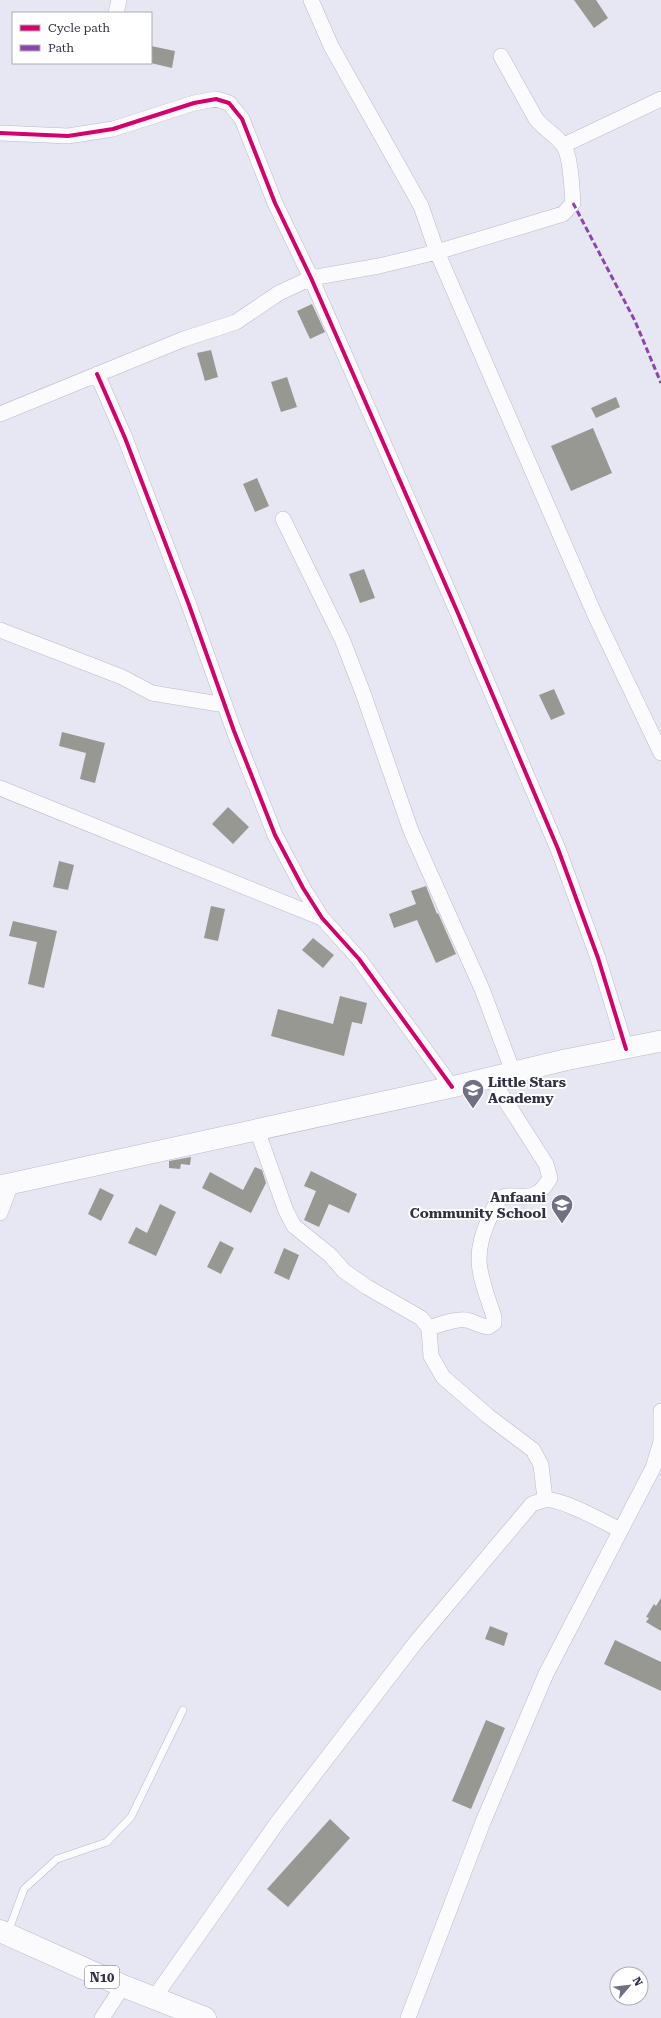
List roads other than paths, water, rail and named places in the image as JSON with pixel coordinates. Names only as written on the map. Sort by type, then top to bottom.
[{"type":"highway","name":"N10","points":[[3,1933],[123,1986],[205,2018]]},
{"type":"street","points":[[116,12],[119,0]]},
{"type":"street","points":[[311,0],[331,46],[421,206],[437,252],[595,615],[661,753]]},
{"type":"street","points":[[0,414],[184,339],[236,322],[279,293],[311,278],[379,266],[437,252],[562,214],[573,204],[570,171],[564,145],[542,128],[501,56]]},
{"type":"street","points":[[0,132],[68,136],[113,129],[194,103],[216,99],[229,103],[242,119],[276,203],[311,278],[457,612],[558,849],[598,958],[626,1049]]},
{"type":"street","points":[[564,145],[661,99]]},
{"type":"street","points":[[97,374],[125,438],[275,835],[303,888],[322,918],[360,959],[452,1087]]},
{"type":"street","points":[[283,519],[342,639],[363,693],[411,831],[482,990],[513,1072]]},
{"type":"street","points":[[0,630],[122,677],[152,693],[225,705]]},
{"type":"street","points":[[0,788],[322,918]]},
{"type":"street","points":[[0,1213],[6,1185],[452,1087],[513,1072],[661,1041]]},
{"type":"street","points":[[429,1328],[466,1320],[488,1327],[494,1323],[494,1317],[481,1277],[478,1252],[481,1234],[496,1203],[502,1197],[509,1195],[533,1196],[543,1190],[550,1178],[546,1164],[491,1078]]},
{"type":"street","points":[[257,1130],[286,1211],[294,1226],[330,1255],[344,1271],[367,1287],[421,1318],[429,1328],[431,1356],[443,1377],[488,1416],[533,1450],[541,1465],[545,1500]]},
{"type":"street","points":[[408,2018],[483,1822],[546,1674],[653,1468],[661,1442],[661,1411]]},
{"type":"street","points":[[154,1998],[277,1823],[416,1642],[532,1504],[545,1500],[576,1508],[620,1530]]},
{"type":"street","points":[[102,2018],[123,1986]]},
{"type":"lane","points":[[3,1933],[24,1889],[57,1858],[107,1842],[131,1817],[183,1710]]},
{"type":"place","name":"Little Stars Academy","points":[[473,1110]]},
{"type":"place","name":"Anfaani Community School","points":[[562,1224]]}]
